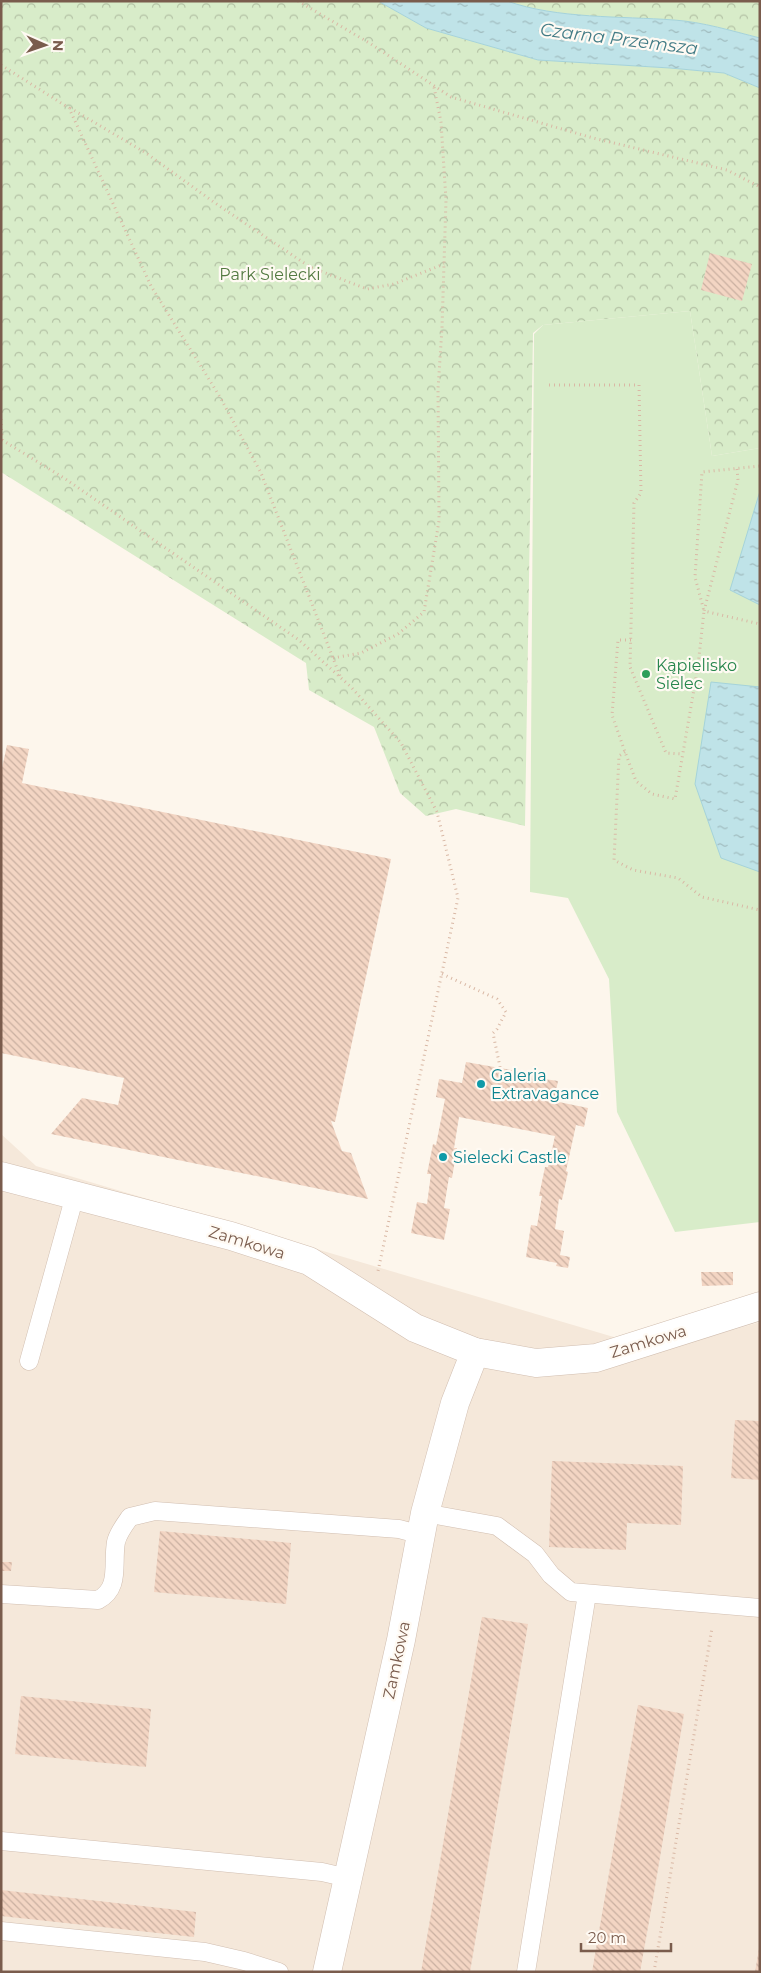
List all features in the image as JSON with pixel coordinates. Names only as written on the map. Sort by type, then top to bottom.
[{"type":"street","name":"Zamkowa","points":[[1,1176],[231,1236],[309,1261],[415,1328],[475,1352],[536,1363],[596,1358],[760,1306]]},
{"type":"street","name":"Zamkowa","points":[[327,1972],[391,1688],[424,1524],[455,1403],[475,1352]]},
{"type":"lane","points":[[29,1361],[76,1195]]},
{"type":"lane","points":[[1,1594],[98,1600],[108,1595],[113,1584],[116,1540],[130,1517],[155,1511],[399,1529],[424,1524],[497,1526],[535,1554],[551,1575],[571,1592],[760,1608]]},
{"type":"lane","points":[[526,1972],[587,1594]]},
{"type":"lane","points":[[1,1841],[322,1872],[348,1878]]},
{"type":"lane","points":[[1,1931],[205,1952],[244,1960],[279,1972]]},
{"type":"path","points":[[298,1],[371,44],[434,87],[451,96],[593,138],[727,170],[760,187]]},
{"type":"path","points":[[1,65],[146,153],[215,203],[310,267],[367,289],[394,284],[444,264]]},
{"type":"path","points":[[333,658],[361,653],[398,634],[424,612],[439,521],[440,440],[438,390],[446,200],[441,122],[434,87]]},
{"type":"path","points":[[69,108],[151,286],[220,397],[261,473],[341,678]]},
{"type":"path","points":[[549,385],[639,385],[641,493],[634,503],[630,667],[666,753],[683,754]]},
{"type":"path","points":[[1,419],[2,440],[64,478],[299,640],[351,687],[401,743],[437,812],[458,898],[380,1267],[367,1297]]},
{"type":"path","points":[[704,611],[695,577],[702,472],[760,466]]},
{"type":"path","points":[[631,640],[618,640],[612,715],[636,781],[652,794],[675,799],[698,666],[704,611],[738,480],[737,468]]},
{"type":"path","points":[[704,611],[760,624]]},
{"type":"path","points":[[625,752],[619,756],[614,860],[633,870],[678,878],[702,897],[760,910]]},
{"type":"path","points":[[442,974],[497,999],[506,1012],[493,1033],[500,1067]]},
{"type":"path","points":[[654,1972],[716,1605]]},
{"type":"shaded area","points":[[1,1134],[36,1166],[661,1351],[760,1322],[760,1972],[1,1972]]},
{"type":"green space","name":"Park Sielecki","points":[[1,1],[378,1],[426,28],[538,60],[724,73],[760,88],[760,448],[712,456],[690,311],[543,325],[533,333],[525,826],[456,809],[426,816],[400,793],[374,727],[309,690],[306,663],[1,472]]},
{"type":"green space","points":[[507,1],[760,1],[760,38],[685,21],[568,14],[526,7]]},
{"type":"green space","name":"Kąpielisko Sielec","points":[[690,311],[712,456],[760,448],[760,1222],[675,1232],[617,1112],[609,979],[568,898],[530,892],[534,334],[543,325]]},
{"type":"water","name":"Czarna Przemsza","points":[[378,1],[507,1],[526,7],[568,14],[674,20],[717,27],[760,38],[760,88],[724,73],[538,60],[426,28]]},
{"type":"water","points":[[760,491],[760,605],[730,590]]},
{"type":"water","points":[[711,682],[760,687],[760,872],[721,858],[695,784]]},
{"type":"building","points":[[710,253],[752,264],[742,301],[701,290]]},
{"type":"building","points":[[7,745],[29,749],[22,783],[391,859],[335,1122],[331,1121],[342,1151],[351,1153],[368,1199],[51,1134],[82,1098],[118,1105],[124,1078],[1,1053],[1,773]]},
{"type":"building","name":"Sielecki Castle","points":[[466,1062],[539,1075],[538,1078],[558,1081],[554,1101],[588,1108],[584,1127],[576,1125],[562,1200],[559,1199],[555,1229],[564,1231],[560,1255],[570,1257],[568,1268],[556,1266],[557,1263],[526,1257],[531,1225],[537,1226],[542,1196],[539,1196],[545,1167],[548,1167],[555,1136],[459,1117],[454,1148],[457,1148],[452,1178],[449,1177],[444,1208],[450,1209],[444,1240],[411,1233],[417,1202],[427,1204],[431,1174],[427,1174],[433,1144],[436,1145],[445,1099],[436,1097],[439,1079],[462,1083]]},
{"type":"building","points":[[701,1272],[733,1272],[733,1285],[702,1286]]},
{"type":"building","points":[[735,1420],[760,1421],[760,1480],[731,1478]]},
{"type":"building","points":[[552,1461],[683,1466],[681,1525],[627,1523],[626,1550],[549,1547]]},
{"type":"building","points":[[160,1531],[291,1543],[286,1604],[154,1592]]},
{"type":"building","points":[[1,1562],[12,1562],[11,1571],[1,1571]]},
{"type":"building","points":[[482,1617],[528,1624],[470,1972],[421,1972]]},
{"type":"building","points":[[21,1696],[151,1709],[146,1767],[15,1754]]},
{"type":"building","points":[[638,1705],[684,1714],[653,1899],[640,1972],[592,1972]]},
{"type":"building","points":[[1,1890],[196,1912],[194,1937],[1,1916]]},
{"type":"building","points":[[759,1949],[760,1972],[755,1972]]},
{"type":"place","name":"Kąpielisko Sielec","points":[[646,674]]},
{"type":"place","name":"Galeria Extravagance","points":[[481,1084]]},
{"type":"place","name":"Sielecki Castle","points":[[443,1157]]}]
